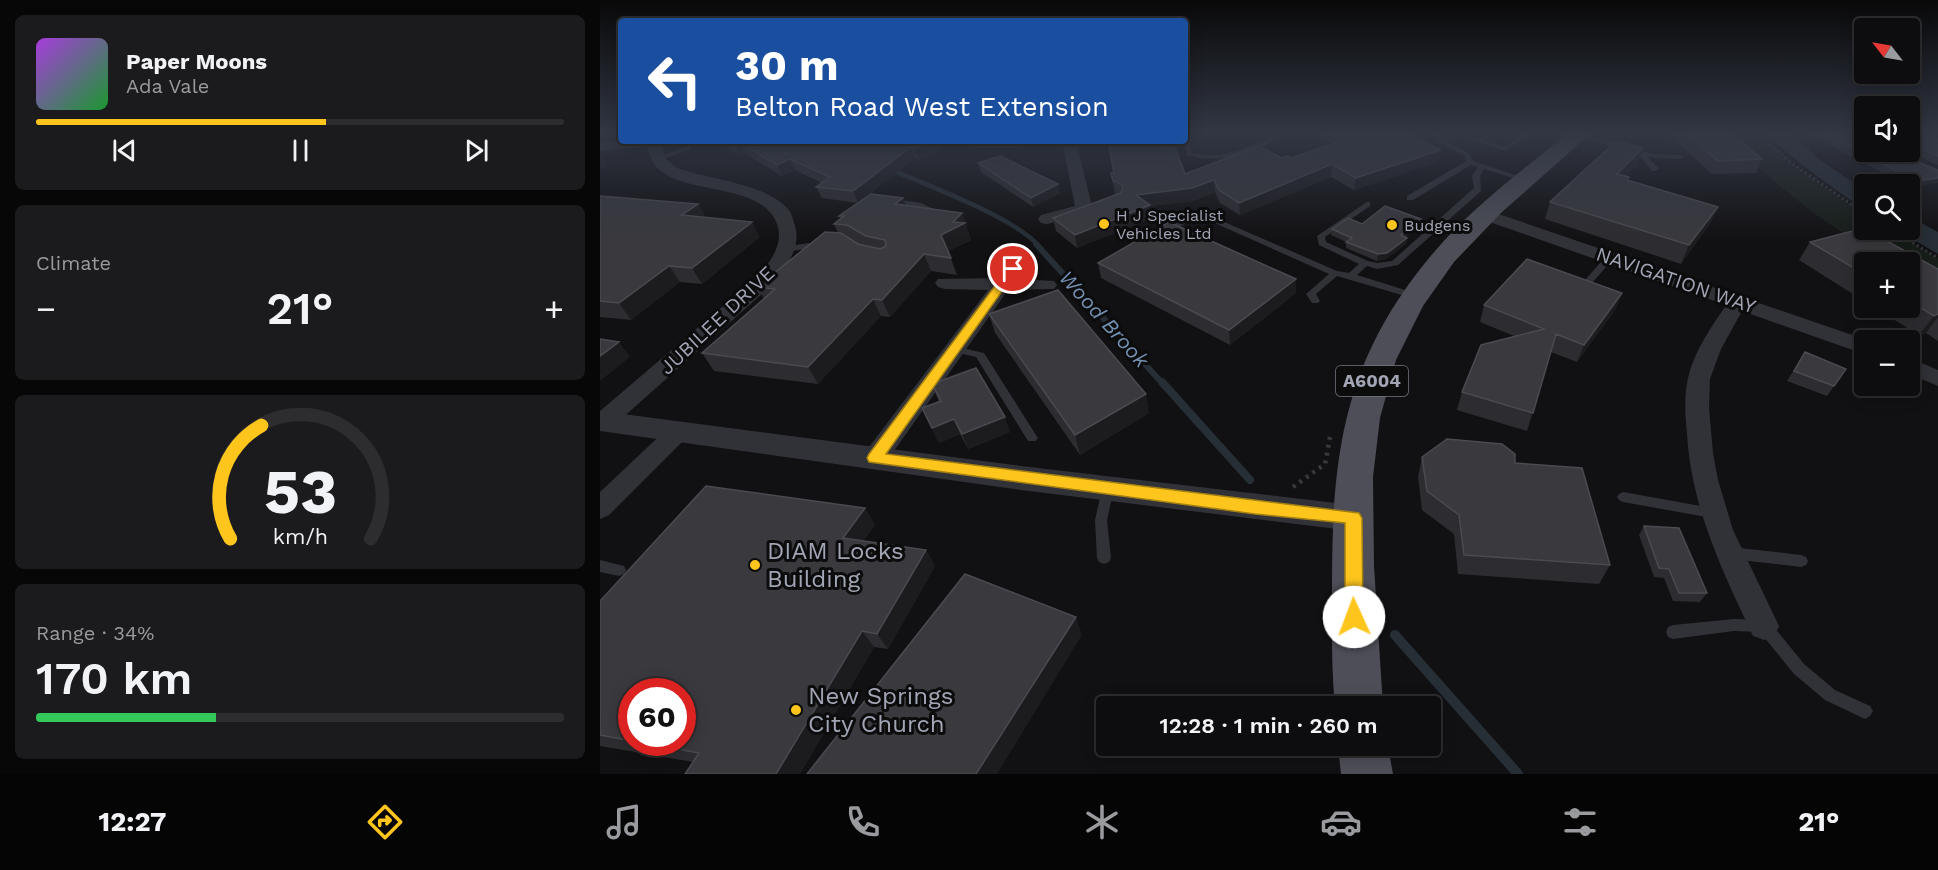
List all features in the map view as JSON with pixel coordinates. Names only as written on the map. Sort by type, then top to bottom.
[{"type":"main road","name":"A6004","points":[[1359,696],[1352,560],[1353,518],[1356,445],[1368,393],[1395,327],[1415,296],[1446,256],[1487,215],[1538,170]]},
{"type":"main road","points":[[1364,756],[1367,774]]},
{"type":"street","name":"JUBILEE DRIVE","points":[[602,422],[756,290],[773,272],[786,249],[788,225],[785,217],[770,203],[739,189],[682,177],[670,170]]},
{"type":"street","points":[[1075,170],[1084,209]]},
{"type":"street","points":[[1047,219],[1105,204]]},
{"type":"street","name":"NAVIGATION WAY","points":[[1487,215],[1854,343]]},
{"type":"street","points":[[875,458],[1024,254]]},
{"type":"street","points":[[945,283],[1047,285]]},
{"type":"street","points":[[1738,302],[1712,346],[1700,379],[1699,449],[1712,513],[1727,553],[1764,626]]},
{"type":"street","points":[[1920,370],[1938,379]]},
{"type":"street","points":[[602,422],[1108,489],[1353,518]]},
{"type":"street","points":[[600,508],[678,432]]},
{"type":"lane","points":[[1410,198],[1456,170]]},
{"type":"lane","points":[[1367,204],[1321,236],[1320,240],[1365,263],[1377,266],[1395,263],[1478,189],[1475,177],[1478,170]]},
{"type":"lane","points":[[1496,170],[1527,180]]},
{"type":"lane","points":[[878,202],[899,200],[951,218]]},
{"type":"lane","points":[[1158,235],[1199,213],[1335,273],[1415,296]]},
{"type":"lane","points":[[786,249],[835,240]]},
{"type":"lane","points":[[1588,281],[1610,257]]},
{"type":"lane","points":[[1351,276],[1365,263]]},
{"type":"lane","points":[[1315,301],[1311,294],[1335,273]]},
{"type":"lane","points":[[954,349],[980,355],[1032,438]]},
{"type":"lane","points":[[1104,558],[1101,520],[1108,489]]},
{"type":"lane","points":[[1623,497],[1712,513]]},
{"type":"lane","points":[[1727,553],[1801,561]]},
{"type":"lane","points":[[600,566],[619,570]]},
{"type":"lane","points":[[1673,632],[1734,625],[1764,626],[1798,669],[1830,694],[1865,711]]},
{"type":"path","points":[[1801,170],[1854,206]]},
{"type":"path","points":[[1908,240],[1938,258]]},
{"type":"shaded area","points":[[1762,170],[1801,170],[1854,206],[1854,240],[1822,219]]},
{"type":"shaded area","points":[[1809,170],[1835,170],[1854,183],[1854,203]]},
{"type":"shaded area","points":[[1920,222],[1938,232],[1938,254],[1914,240],[1920,240]]},
{"type":"shaded area","points":[[1854,240],[1908,240],[1938,258],[1938,288],[1920,271],[1920,252],[1876,252]]},
{"type":"building","points":[[815,170],[881,170],[853,191],[816,187],[830,177]]},
{"type":"building","points":[[989,170],[1029,170],[1058,184],[1031,198]]},
{"type":"building","points":[[1113,170],[1184,170],[1185,174],[1195,170],[1317,170],[1239,203],[1219,190],[1214,180],[1192,188],[1136,195],[1150,205],[1075,235],[1053,218],[1121,193],[1123,187],[1121,184],[1113,181],[1111,173],[1114,173]]},
{"type":"building","points":[[1342,170],[1380,170],[1356,178]]},
{"type":"building","points":[[1584,170],[1621,170],[1617,174],[1629,177],[1627,180],[1718,207],[1689,245],[1550,202]]},
{"type":"building","points":[[1895,170],[1938,170],[1938,178],[1920,181],[1920,174],[1903,174]]},
{"type":"building","points":[[871,194],[903,198],[895,204],[962,213],[953,222],[965,223],[941,235],[951,258],[924,254],[882,300],[873,299],[808,367],[702,353],[775,289],[757,287],[825,232],[841,233],[858,244],[880,249],[886,246],[885,240],[866,236],[847,225],[834,224],[844,216],[839,216]]},
{"type":"building","points":[[600,196],[698,204],[682,215],[752,222],[692,268],[669,266],[619,303],[600,301]]},
{"type":"building","points":[[1385,206],[1421,219],[1401,235],[1407,238],[1387,253],[1378,254],[1346,242],[1352,238],[1332,229],[1348,218],[1362,224]]},
{"type":"building","points":[[1169,222],[1296,279],[1229,330],[1098,263]]},
{"type":"building","points":[[1854,231],[1854,240],[1885,240],[1907,252],[1854,252],[1854,268],[1810,242]]},
{"type":"building","points":[[1527,259],[1622,293],[1584,345],[1556,334],[1533,413],[1462,392],[1481,345],[1544,329],[1484,305]]},
{"type":"building","points":[[1920,259],[1938,269],[1938,314],[1934,316],[1920,307]]},
{"type":"building","points":[[1058,290],[1146,394],[1075,435],[989,314]]},
{"type":"building","points":[[600,339],[619,342],[600,356]]},
{"type":"building","points":[[1805,352],[1846,369],[1834,386],[1794,371]]},
{"type":"building","points":[[976,368],[1005,417],[962,434],[954,419],[932,428],[922,408],[941,401],[932,384]]},
{"type":"building","points":[[1447,439],[1502,444],[1515,454],[1515,463],[1582,468],[1610,565],[1464,555],[1459,515],[1427,491],[1422,457]]},
{"type":"building","points":[[706,486],[865,508],[843,538],[926,550],[877,634],[862,631],[776,774],[685,774],[699,753],[696,752],[696,678],[618,678],[618,738],[600,735],[600,601]]},
{"type":"building","points":[[1644,526],[1679,528],[1707,593],[1679,593],[1669,569],[1659,568]]},
{"type":"building","points":[[965,574],[1076,617],[976,774],[807,774]]},
{"type":"waterway","name":"Wood Brook","points":[[893,170],[1009,223],[1038,245]]},
{"type":"waterway","name":"Wood Brook","points":[[1036,244],[1163,384]]},
{"type":"waterway","name":"Wood Brook","points":[[1162,382],[1250,480]]},
{"type":"waterway","name":"Wood Brook","points":[[1395,635],[1518,774]]},
{"type":"place","name":"H J Specialist Vehicles Ltd","points":[[1104,224]]},
{"type":"place","name":"Budgens","points":[[1392,225]]},
{"type":"place","name":"DIAM Locks Building","points":[[755,565]]},
{"type":"place","name":"New Springs City Church","points":[[796,710]]},
{"type":"route","points":[[1013,269],[875,458],[1353,518],[1354,617]]}]
